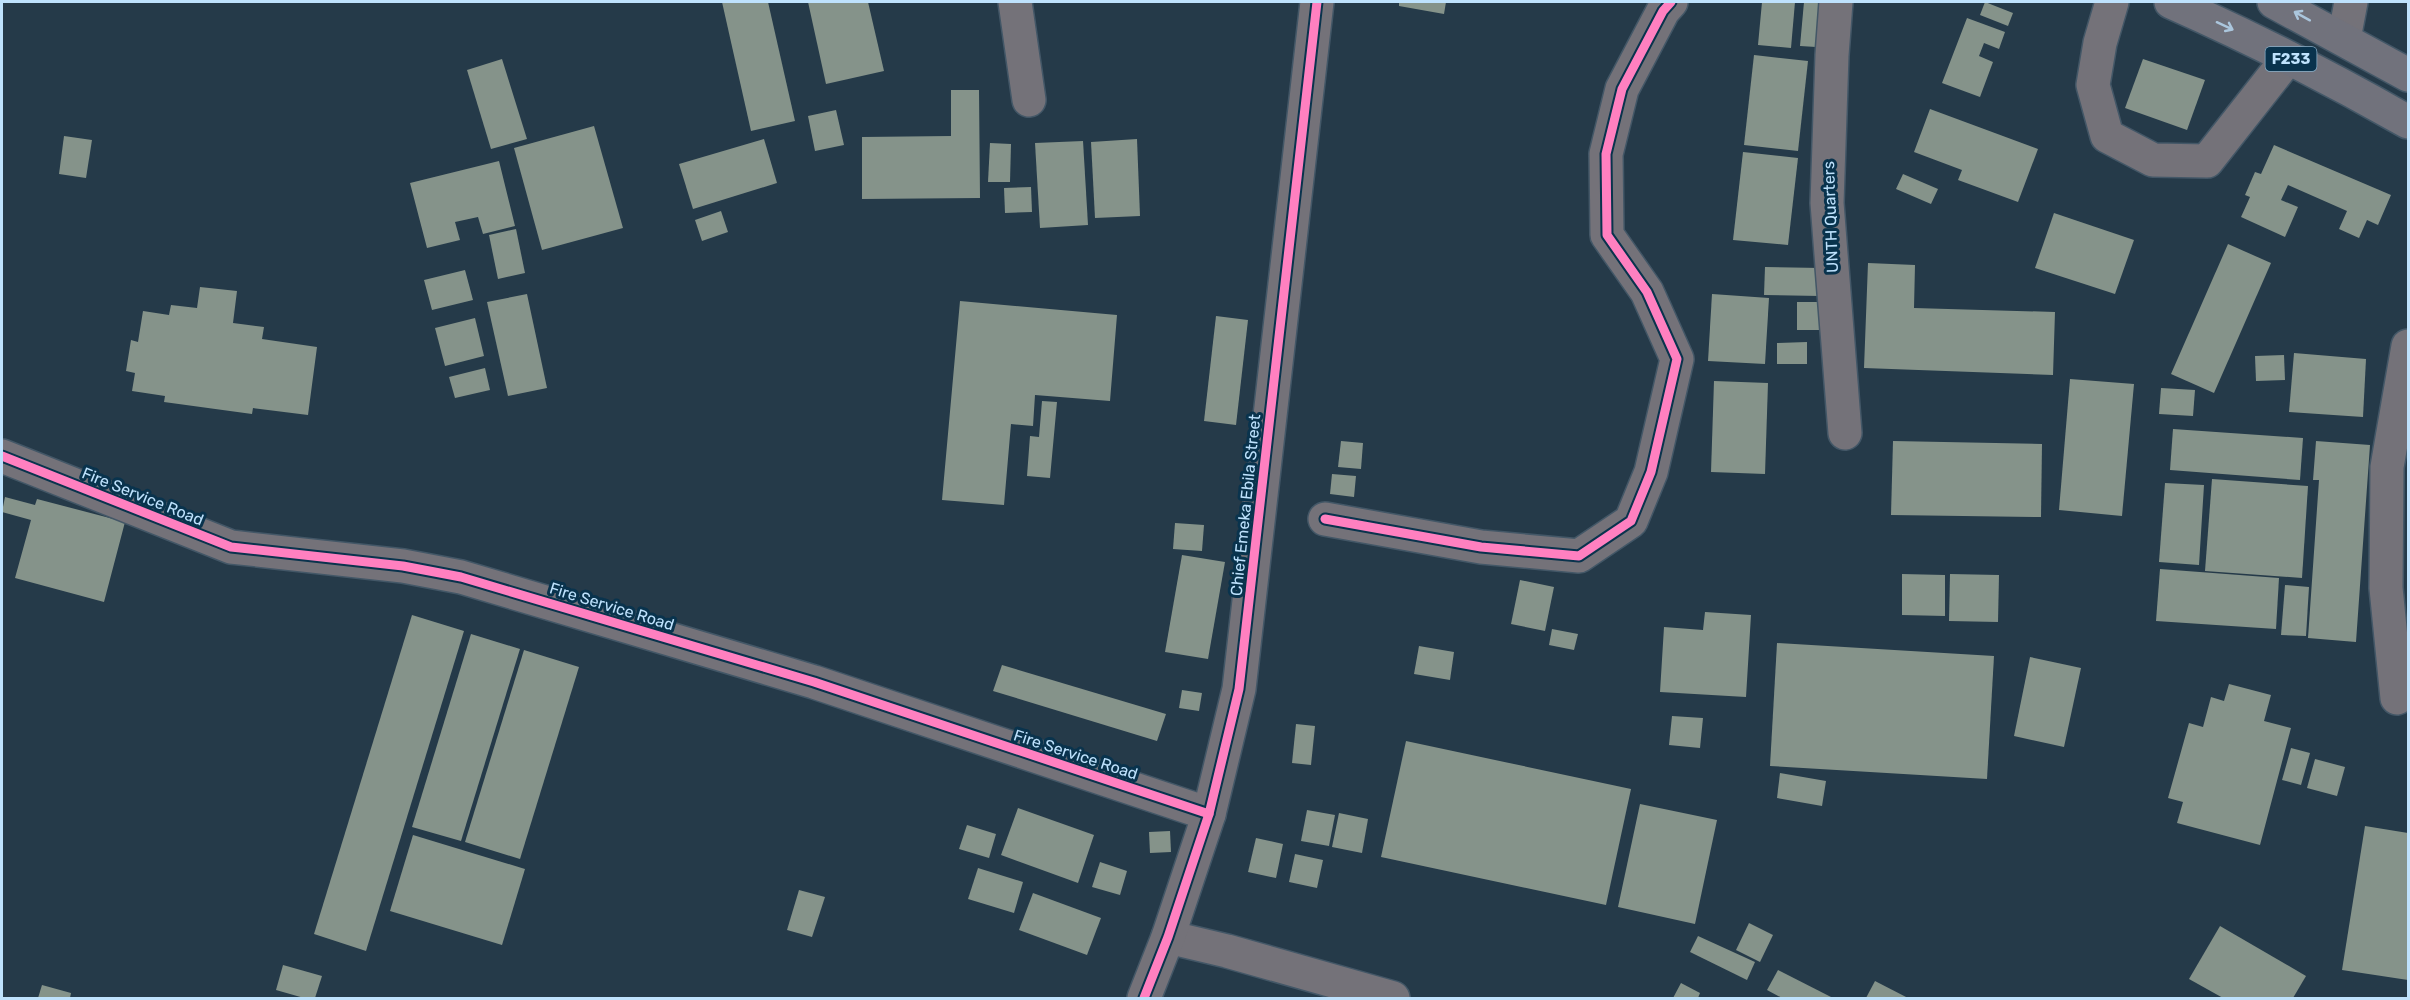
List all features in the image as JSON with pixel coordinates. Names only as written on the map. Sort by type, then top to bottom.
[{"type":"main road","name":"F233","points":[[2171,2],[2227,27],[2409,122]]},
{"type":"main road","name":"F233","points":[[2274,2],[2409,75]]},
{"type":"street","points":[[1016,2],[1029,100]]},
{"type":"street","name":"Chief Emeka Ebila Street","points":[[1144,999],[1168,937],[1209,814],[1239,689],[1317,2]]},
{"type":"street","points":[[1324,519],[1481,547],[1579,556],[1631,521],[1651,472],[1677,359],[1647,292],[1607,235],[1606,154],[1622,89],[1671,2]]},
{"type":"street","name":"UNTH Quarters","points":[[1836,2],[1831,65],[1827,202],[1845,433]]},
{"type":"street","points":[[2112,2],[2100,43],[2093,85],[2107,136],[2153,160],[2207,161],[2288,58]]},
{"type":"street","points":[[2344,39],[2352,2]]},
{"type":"street","points":[[2397,698],[2386,588],[2387,467],[2409,346]]},
{"type":"street","name":"Fire Service Road","points":[[2,456],[231,547],[403,566],[461,577],[814,682],[1209,814]]},
{"type":"street","points":[[1168,937],[1227,951],[1393,999]]},
{"type":"building","points":[[722,2],[768,2],[795,121],[751,131]]},
{"type":"building","points":[[808,2],[868,2],[884,71],[826,84]]},
{"type":"building","points":[[1399,2],[1446,2],[1444,14],[1399,6]]},
{"type":"building","points":[[1762,2],[1795,2],[1791,48],[1758,45]]},
{"type":"building","points":[[1804,2],[1820,2],[1816,47],[1800,46]]},
{"type":"building","points":[[1985,2],[2013,13],[2008,26],[1980,15]]},
{"type":"building","points":[[1967,18],[2005,32],[1999,49],[1984,43],[1979,56],[1993,62],[1980,97],[1942,83]]},
{"type":"building","points":[[1754,55],[1808,61],[1798,151],[1744,145]]},
{"type":"building","points":[[502,59],[527,139],[491,149],[467,70]]},
{"type":"building","points":[[2143,59],[2205,80],[2187,130],[2125,108]]},
{"type":"building","points":[[951,90],[979,90],[980,198],[862,199],[862,137],[951,136]]},
{"type":"building","points":[[1930,109],[2038,149],[2018,202],[1958,180],[1962,170],[1914,152]]},
{"type":"building","points":[[836,110],[844,145],[815,151],[808,116]]},
{"type":"building","points":[[594,126],[623,228],[542,250],[514,148]]},
{"type":"building","points":[[64,136],[92,140],[86,178],[59,174]]},
{"type":"building","points":[[764,139],[777,183],[693,209],[679,164]]},
{"type":"building","points":[[1137,139],[1140,216],[1095,218],[1091,142]]},
{"type":"building","points":[[1083,141],[1088,225],[1040,228],[1035,143]]},
{"type":"building","points":[[990,143],[1011,144],[1010,182],[988,182]]},
{"type":"building","points":[[2274,145],[2391,195],[2378,225],[2367,220],[2359,238],[2339,229],[2347,211],[2288,185],[2281,200],[2298,207],[2285,237],[2241,217],[2250,197],[2245,195],[2255,172],[2261,174]]},
{"type":"building","points":[[1743,152],[1798,158],[1788,245],[1733,240]]},
{"type":"building","points":[[499,161],[515,226],[483,234],[478,217],[455,222],[460,240],[427,248],[410,183]]},
{"type":"building","points":[[1903,174],[1938,189],[1931,204],[1896,189]]},
{"type":"building","points":[[1031,187],[1032,212],[1005,213],[1004,188]]},
{"type":"building","points":[[721,211],[728,232],[702,241],[695,220]]},
{"type":"building","points":[[2054,213],[2134,240],[2115,294],[2035,268]]},
{"type":"building","points":[[516,229],[525,273],[498,279],[489,235]]},
{"type":"building","points":[[2228,244],[2271,263],[2214,393],[2171,374]]},
{"type":"building","points":[[1868,263],[1915,265],[1914,308],[2055,312],[2053,375],[1864,368]]},
{"type":"building","points":[[1765,267],[1821,268],[1820,296],[1764,295]]},
{"type":"building","points":[[465,270],[473,300],[432,310],[424,280]]},
{"type":"building","points":[[200,287],[237,291],[233,323],[264,327],[262,339],[317,347],[308,415],[253,408],[252,414],[164,402],[165,396],[132,391],[135,373],[126,371],[131,340],[138,342],[143,311],[169,315],[171,305],[197,308]]},
{"type":"building","points":[[527,294],[547,388],[508,396],[487,302]]},
{"type":"building","points":[[1712,294],[1769,298],[1765,364],[1708,361]]},
{"type":"building","points":[[960,301],[1117,315],[1110,401],[1035,395],[1033,426],[1011,424],[1004,505],[942,500]]},
{"type":"building","points":[[1797,302],[1822,302],[1822,330],[1797,330]]},
{"type":"building","points":[[1216,316],[1248,320],[1236,425],[1204,421]]},
{"type":"building","points":[[475,318],[484,356],[445,366],[435,328]]},
{"type":"building","points":[[1807,342],[1807,364],[1777,364],[1777,343]]},
{"type":"building","points":[[2294,353],[2366,359],[2363,417],[2289,412]]},
{"type":"building","points":[[2284,355],[2285,380],[2256,381],[2255,356]]},
{"type":"building","points":[[485,368],[490,390],[455,398],[449,377]]},
{"type":"building","points":[[2070,379],[2134,384],[2122,516],[2059,510]]},
{"type":"building","points":[[1714,381],[1768,383],[1765,474],[1711,472]]},
{"type":"building","points":[[2161,388],[2195,390],[2193,416],[2159,414]]},
{"type":"building","points":[[1042,401],[1057,402],[1050,478],[1027,476],[1030,436],[1039,437]]},
{"type":"building","points":[[2173,429],[2303,438],[2300,480],[2170,470]]},
{"type":"building","points":[[1341,441],[1363,443],[1361,469],[1338,467]]},
{"type":"building","points":[[1893,441],[2042,444],[2041,517],[1891,515]]},
{"type":"building","points":[[2316,441],[2370,445],[2356,642],[2308,638],[2319,480],[2313,480]]},
{"type":"building","points":[[1332,474],[1356,476],[1354,497],[1330,494]]},
{"type":"building","points":[[2212,479],[2308,486],[2302,578],[2205,571]]},
{"type":"building","points":[[2165,483],[2204,485],[2199,565],[2159,562]]},
{"type":"building","points":[[5,497],[35,505],[37,499],[125,522],[104,602],[15,578],[31,520],[2,512]]},
{"type":"building","points":[[1175,523],[1204,525],[1202,551],[1173,549]]},
{"type":"building","points":[[1182,555],[1225,562],[1208,659],[1165,652]]},
{"type":"building","points":[[2160,569],[2279,578],[2276,629],[2156,621]]},
{"type":"building","points":[[1902,574],[1945,575],[1945,616],[1902,615]]},
{"type":"building","points":[[1950,574],[1999,575],[1998,622],[1949,621]]},
{"type":"building","points":[[1520,580],[1554,587],[1545,631],[1511,624]]},
{"type":"building","points":[[2285,585],[2309,587],[2306,636],[2281,635]]},
{"type":"building","points":[[1705,612],[1751,615],[1746,697],[1660,692],[1664,627],[1703,630]]},
{"type":"building","points":[[412,615],[464,631],[366,951],[314,934]]},
{"type":"building","points":[[1552,629],[1578,634],[1574,650],[1549,645]]},
{"type":"building","points":[[471,634],[520,649],[461,841],[412,827]]},
{"type":"building","points":[[1777,643],[1994,656],[1987,779],[1770,766]]},
{"type":"building","points":[[1419,646],[1454,652],[1450,680],[1414,674]]},
{"type":"building","points":[[524,650],[579,667],[520,859],[465,842]]},
{"type":"building","points":[[2030,657],[2081,668],[2064,747],[2014,736]]},
{"type":"building","points":[[1002,665],[1166,714],[1157,741],[993,691]]},
{"type":"building","points":[[2229,684],[2271,695],[2264,721],[2291,728],[2260,845],[2177,823],[2183,802],[2168,798],[2189,723],[2203,727],[2211,697],[2224,701]]},
{"type":"building","points":[[1182,690],[1202,693],[1199,711],[1179,708]]},
{"type":"building","points":[[1672,716],[1703,718],[1700,748],[1669,745]]},
{"type":"building","points":[[1296,724],[1315,726],[1311,765],[1292,763]]},
{"type":"building","points":[[1406,741],[1631,789],[1606,905],[1381,857]]},
{"type":"building","points":[[2291,748],[2310,753],[2301,785],[2282,780]]},
{"type":"building","points":[[2315,759],[2345,767],[2337,796],[2307,788]]},
{"type":"building","points":[[1780,773],[1826,781],[1822,806],[1777,798]]},
{"type":"building","points":[[1640,804],[1717,820],[1695,924],[1618,907]]},
{"type":"building","points":[[1018,808],[1094,835],[1078,883],[1001,855]]},
{"type":"building","points":[[1307,810],[1335,815],[1329,846],[1301,841]]},
{"type":"building","points":[[1339,813],[1368,819],[1362,853],[1332,847]]},
{"type":"building","points":[[967,825],[996,834],[989,858],[959,849]]},
{"type":"building","points":[[2365,826],[2408,833],[2408,980],[2342,970]]},
{"type":"building","points":[[1170,831],[1171,852],[1150,853],[1149,832]]},
{"type":"building","points":[[413,835],[525,869],[502,945],[390,911]]},
{"type":"building","points":[[1256,838],[1283,844],[1276,878],[1248,872]]},
{"type":"building","points":[[1295,854],[1323,860],[1317,888],[1289,882]]},
{"type":"building","points":[[1100,862],[1127,871],[1120,895],[1092,887]]},
{"type":"building","points":[[978,868],[1023,882],[1014,913],[968,899]]},
{"type":"building","points":[[799,890],[825,897],[812,937],[787,930]]},
{"type":"building","points":[[1033,893],[1101,918],[1087,955],[1019,930]]},
{"type":"building","points":[[1749,923],[1773,935],[1760,962],[1736,950]]},
{"type":"building","points":[[2220,926],[2306,976],[2293,998],[2223,998],[2189,979]]},
{"type":"building","points":[[1698,936],[1755,962],[1747,980],[1690,952]]},
{"type":"building","points":[[283,965],[322,976],[315,998],[304,998],[276,990]]},
{"type":"building","points":[[1778,970],[1833,998],[1782,998],[1767,990]]},
{"type":"building","points":[[1875,981],[1908,998],[1866,998]]},
{"type":"building","points":[[1681,983],[1700,993],[1698,998],[1673,998]]},
{"type":"building","points":[[42,985],[71,993],[70,998],[38,998]]},
{"type":"cycle path","points":[[1144,998],[1168,937],[1209,814],[1239,689],[1317,2]]},
{"type":"cycle path","points":[[1325,519],[1481,547],[1579,556],[1631,521],[1651,472],[1677,359],[1647,292],[1607,235],[1606,154],[1622,89],[1663,11],[1671,2]]},
{"type":"cycle path","points":[[2,456],[231,547],[403,566],[461,577],[814,682],[1209,814]]}]
